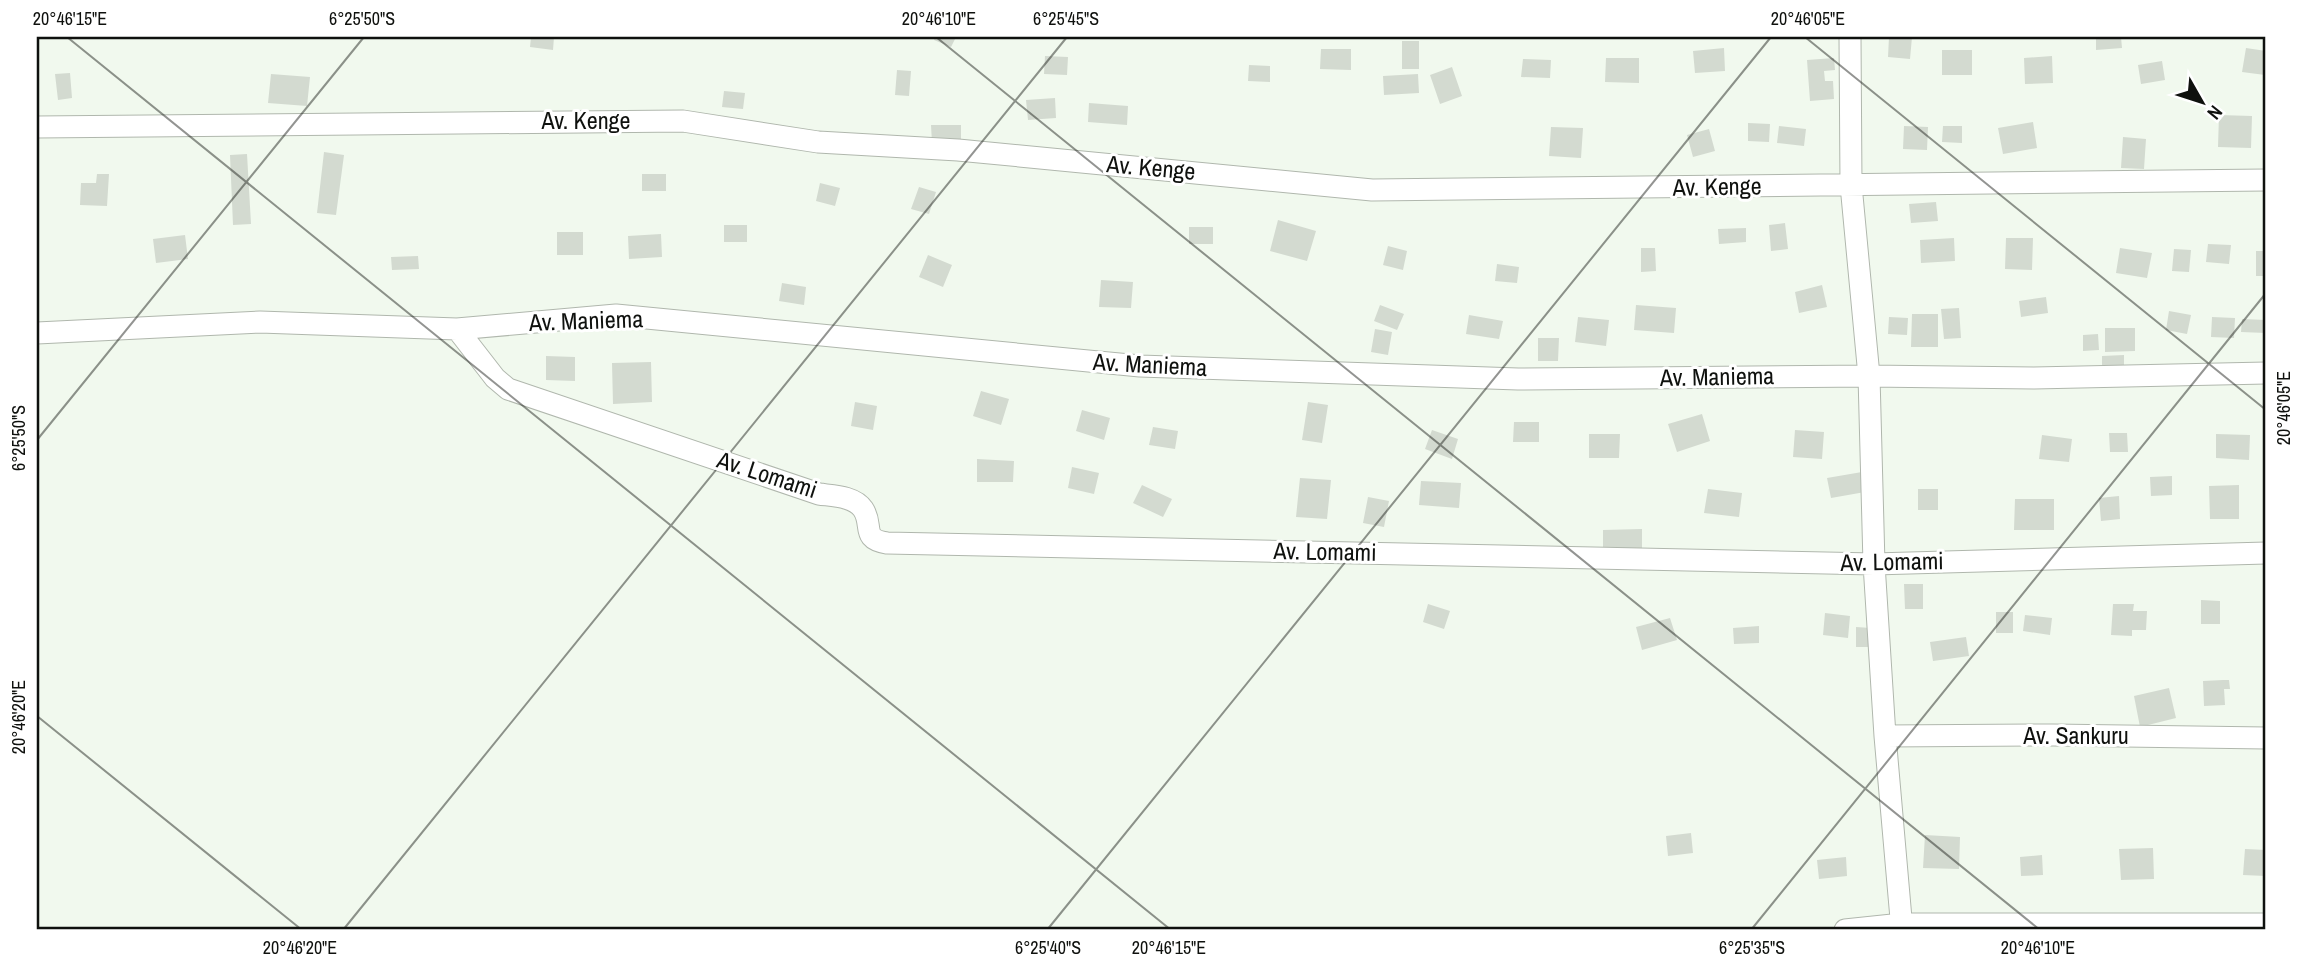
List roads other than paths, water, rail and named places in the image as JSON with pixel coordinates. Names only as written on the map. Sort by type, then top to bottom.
[{"type":"street","points":[[1850,37],[1851,185],[1869,376],[1874,564],[1885,736],[1902,927]]},
{"type":"street","name":"Av. Kenge","points":[[37,127],[683,121],[818,142],[958,150],[1372,190],[2266,180]]},
{"type":"street","name":"Av. Maniema","points":[[37,333],[260,322],[457,328],[616,315],[1140,366],[1518,379],[2034,377],[2266,373]]},
{"type":"street","name":"Av. Lomami","points":[[457,328],[495,378],[508,389],[820,494],[856,502],[864,510],[871,537],[876,541],[1874,564],[2266,554]]},
{"type":"street","name":"Av. Sankuru","points":[[1885,736],[2266,738]]},
{"type":"street","points":[[1845,930],[1902,927],[2266,924]]}]
